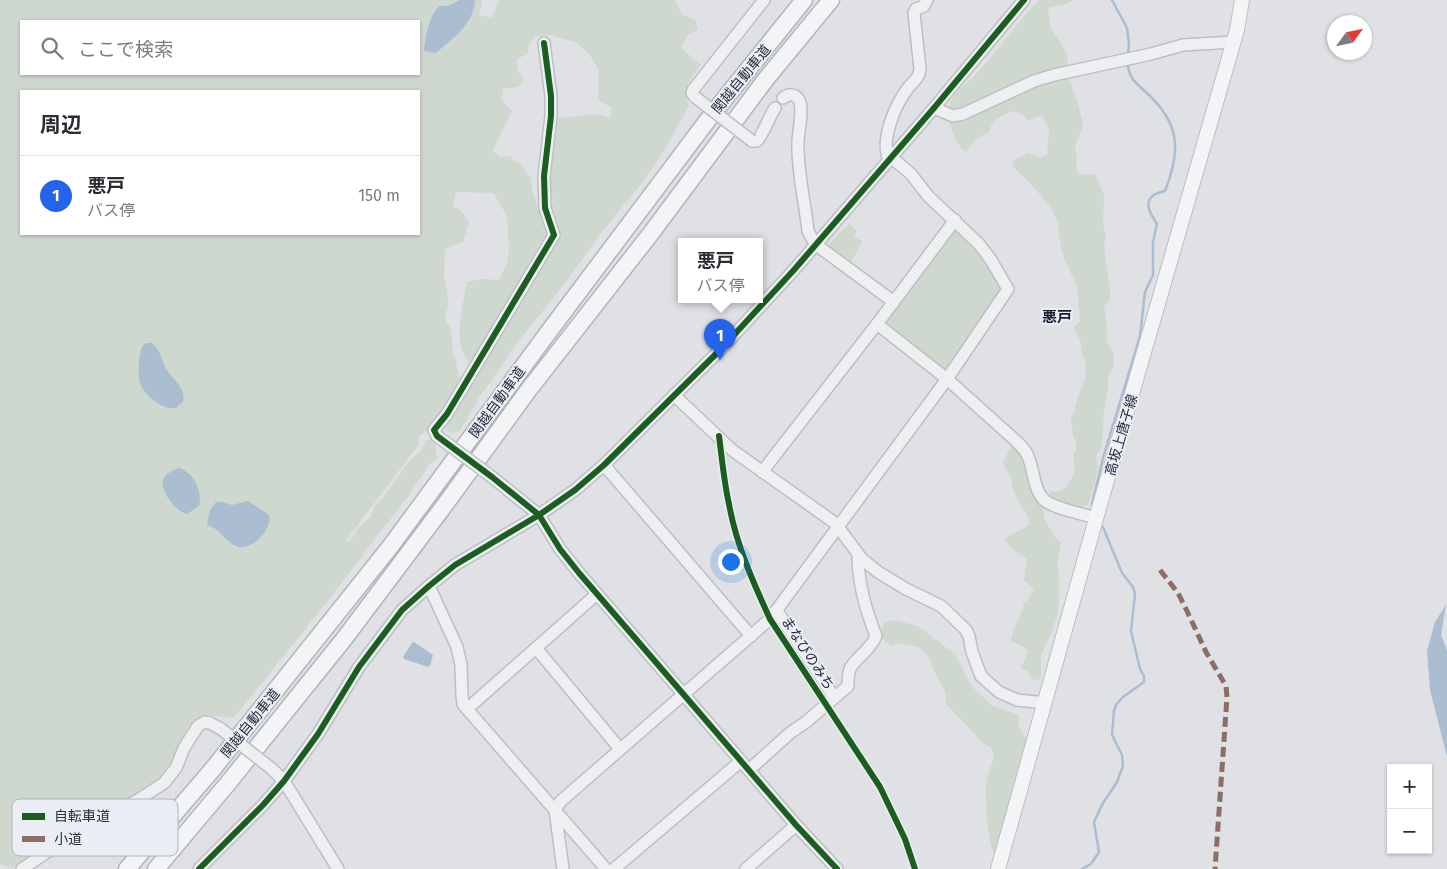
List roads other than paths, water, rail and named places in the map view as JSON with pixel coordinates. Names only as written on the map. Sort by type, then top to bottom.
[{"type":"highway","name":"関越自動車道","points":[[178,810],[218,763],[384,555],[710,117],[804,0]]},
{"type":"highway","name":"関越自動車道","points":[[178,843],[350,631],[581,321],[652,232],[766,79],[831,0]]},
{"type":"highway","name":"関越自動車道","points":[[127,869],[138,856]]},
{"type":"highway","name":"関越自動車道","points":[[156,869],[167,856]]},
{"type":"main road","name":"高坂上唐子線","points":[[998,869],[1244,4]]},
{"type":"street","points":[[764,0],[692,93],[694,97],[752,141],[757,141],[760,138],[775,108]]},
{"type":"street","points":[[563,869],[555,810],[561,801],[751,636],[777,611],[947,380],[1008,289],[979,244],[928,196],[911,174],[890,159],[885,151],[886,136],[898,104],[908,88],[919,76],[920,69],[914,13],[916,9],[924,6],[927,0]]},
{"type":"street","points":[[199,869],[263,805],[284,781],[318,734],[359,667],[402,610],[455,565],[539,515],[575,490],[604,465],[721,349],[793,271],[934,108],[1024,0]]},
{"type":"street","points":[[934,108],[954,116],[963,114],[1034,81],[1054,75],[1151,54],[1183,45],[1233,42]]},
{"type":"street","points":[[544,43],[551,116],[544,176],[545,208],[554,235],[447,414],[434,430],[437,436],[539,515],[560,549],[597,594],[796,825],[837,869]]},
{"type":"street","points":[[783,98],[787,95],[794,95],[799,98],[801,104],[798,143],[808,232],[815,244],[894,302]]},
{"type":"street","points":[[762,472],[955,220]]},
{"type":"street","points":[[877,324],[947,380],[1025,450],[1038,492],[1044,500],[1053,505],[1097,518]]},
{"type":"street","points":[[674,395],[732,450],[839,527],[858,556],[878,572],[906,589],[941,606],[970,636],[972,652],[981,676],[999,692],[1017,700],[1045,703]]},
{"type":"street","points":[[604,465],[751,636]]},
{"type":"street","points":[[614,869],[848,686],[850,668],[866,652],[876,636],[866,612],[858,571],[858,556]]},
{"type":"street","points":[[429,586],[457,647],[461,665],[463,704],[606,869]]},
{"type":"street","points":[[467,708],[597,594]]},
{"type":"street","points":[[777,611],[834,697]]},
{"type":"street","points":[[536,648],[620,749]]},
{"type":"street","points":[[140,799],[164,783],[176,768],[194,730],[205,722],[210,723],[221,729],[272,769],[284,781],[338,869]]},
{"type":"street","points":[[746,869],[796,825]]},
{"type":"street","points":[[22,869],[42,856]]},
{"type":"water","points":[[460,0],[475,0],[474,9],[467,23],[456,36],[436,53],[424,51],[428,27],[436,10],[439,6],[448,6]]},
{"type":"water","points":[[152,343],[157,348],[165,367],[183,392],[183,402],[176,408],[160,405],[142,388],[139,369],[140,357],[142,347]]},
{"type":"water","points":[[179,468],[193,478],[200,495],[199,506],[187,514],[174,505],[166,495],[163,485],[166,475]]},
{"type":"water","points":[[248,501],[268,514],[270,519],[263,534],[250,545],[245,547],[236,546],[207,524],[210,510],[216,502],[232,505]]},
{"type":"water","points":[[1446,605],[1441,635],[1447,650],[1447,757],[1430,690],[1427,651],[1435,622]]},
{"type":"water","points":[[414,642],[433,655],[430,666],[404,659],[403,657]]},
{"type":"waterway","points":[[1112,0],[1127,28],[1128,55]]},
{"type":"waterway","points":[[1092,504],[1103,458],[1140,336],[1145,292],[1153,275],[1153,242],[1157,224],[1148,206],[1150,198],[1165,191],[1175,152],[1175,140],[1168,118],[1132,78],[1128,69],[1128,63]]},
{"type":"waterway","points":[[1082,869],[1091,864],[1099,852],[1094,822],[1103,803],[1117,782],[1123,766],[1122,755],[1112,735],[1114,711],[1116,705],[1123,697],[1144,682],[1131,631],[1135,594],[1133,587],[1122,573],[1103,527]]},
{"type":"place","name":"悪戸","points":[[720,360]]},
{"type":"district","name":"悪戸","points":[[1057,317]]}]
